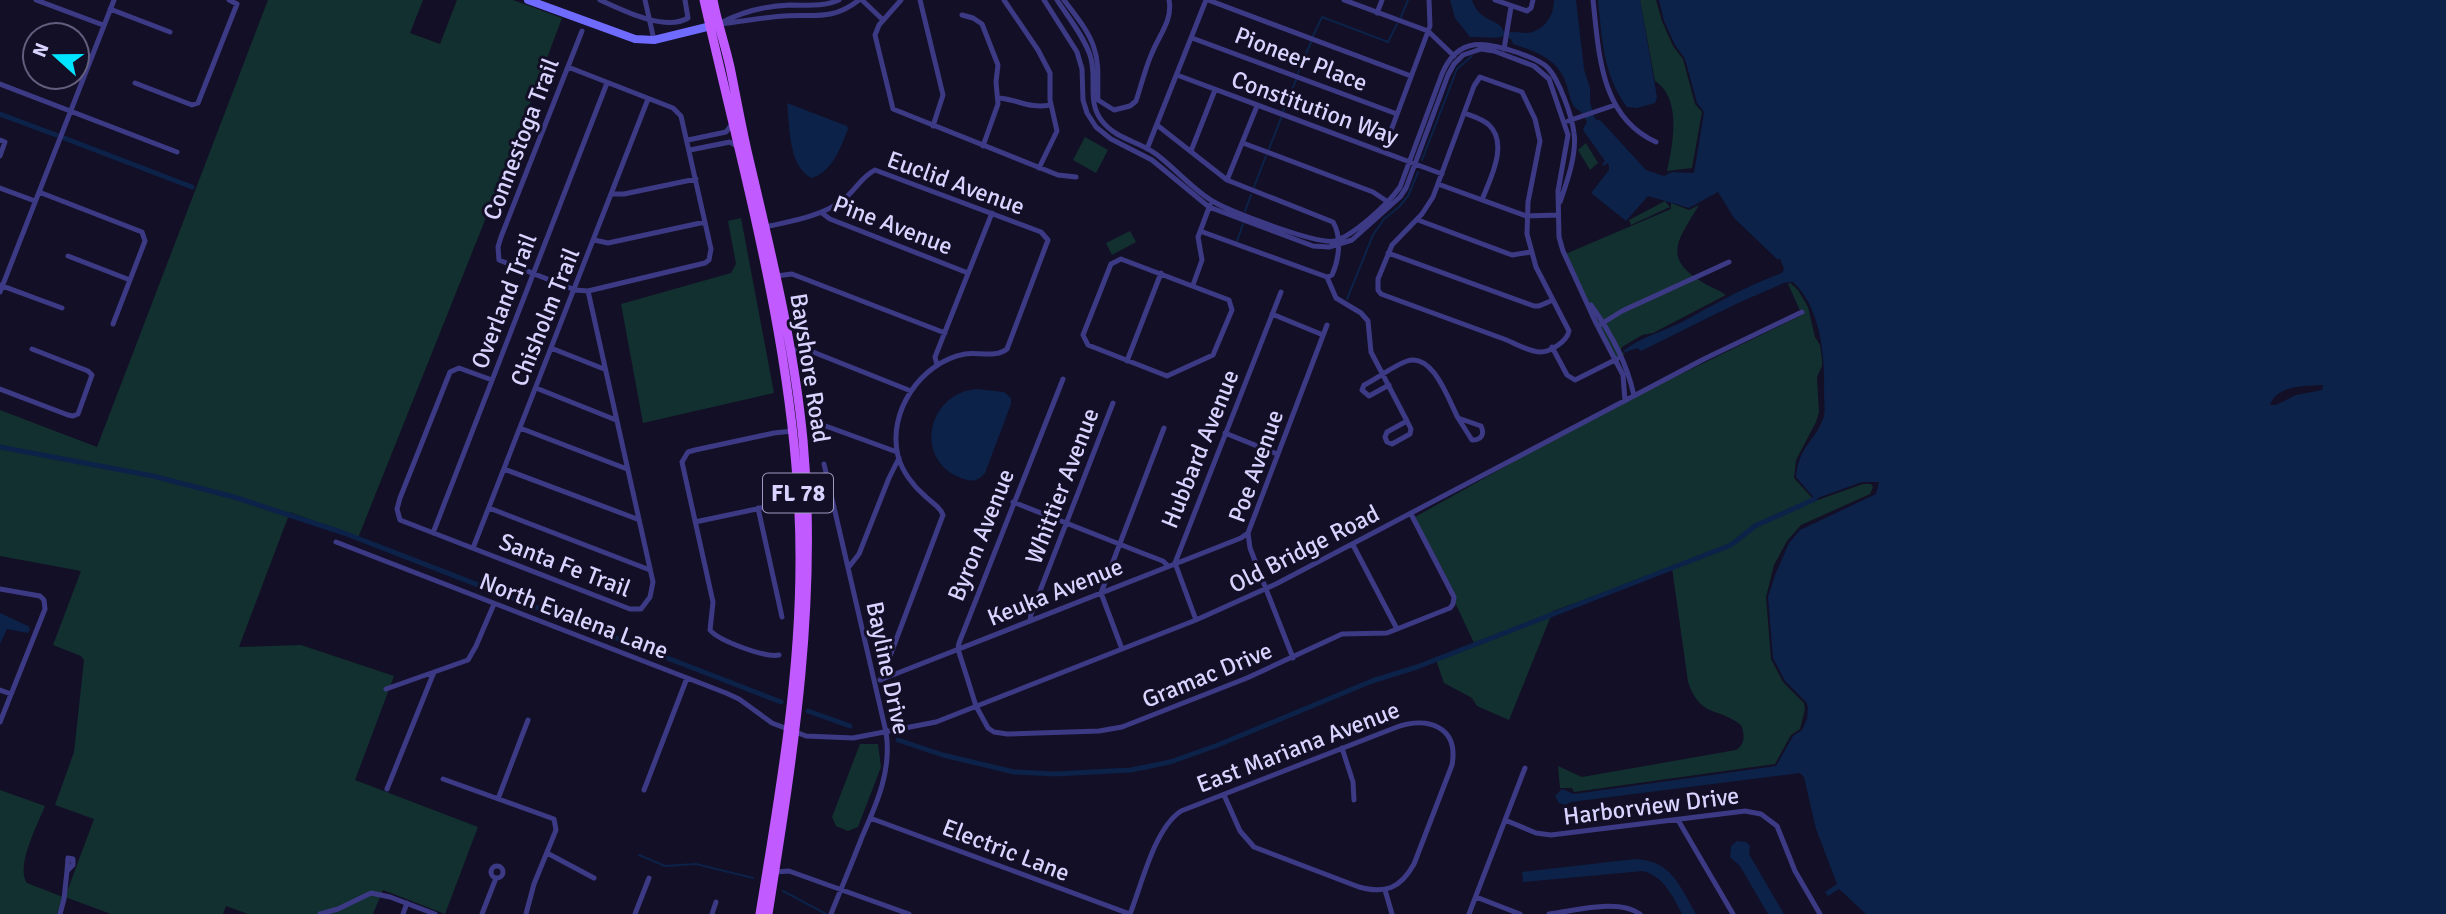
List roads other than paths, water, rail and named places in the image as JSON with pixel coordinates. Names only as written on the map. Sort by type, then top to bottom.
[{"type":"main road","name":"Bayshore Road","points":[[704,0],[714,26],[776,276],[790,347],[803,439],[807,498],[806,639],[763,912]]},
{"type":"main road","name":"Bayshore Road","points":[[713,0],[714,26],[732,124],[779,336],[793,431],[799,500],[798,628],[792,730],[775,872],[763,912]]},
{"type":"main road","points":[[779,336],[790,347]]},
{"type":"main road","points":[[793,431],[803,439]]},
{"type":"street","points":[[36,0],[103,25]]},
{"type":"street","points":[[91,57],[114,0]]},
{"type":"street","points":[[135,83],[192,105],[198,103],[237,4],[229,0]]},
{"type":"street","points":[[528,0],[623,36],[654,40],[714,26],[783,16],[815,17],[835,13],[860,0],[883,20]]},
{"type":"street","points":[[600,0],[650,20],[671,24],[687,19],[685,0]]},
{"type":"street","points":[[645,0],[654,40]]},
{"type":"street","points":[[901,0],[883,20],[875,35],[892,109],[1040,168],[1065,177],[1076,177]]},
{"type":"street","points":[[920,0],[943,95],[933,126]]},
{"type":"street","points":[[1004,0],[1048,67],[1051,105],[1057,131],[1040,168]]},
{"type":"street","points":[[1044,0],[1079,57],[1083,100],[1089,118],[1106,136],[1145,152]]},
{"type":"street","points":[[1057,0],[1089,54],[1093,71],[1092,97],[1099,117],[1114,133],[1145,152],[1211,204],[1316,240],[1337,243],[1389,203],[1400,187],[1412,163],[1442,74],[1464,48],[1480,43],[1490,44],[1535,60],[1549,69],[1558,84],[1568,121],[1569,141],[1558,191],[1558,231],[1563,251],[1583,295],[1630,375],[1634,396]]},
{"type":"street","points":[[1065,0],[1094,46],[1099,78],[1098,100],[1114,110],[1130,106],[1136,101],[1150,55],[1169,15],[1169,0]]},
{"type":"street","points":[[1145,152],[1207,0],[1411,76]]},
{"type":"street","points":[[1344,0],[1428,31],[1455,57]]},
{"type":"street","points":[[1377,13],[1382,0]]},
{"type":"street","points":[[1383,152],[1428,31],[1431,21],[1429,0]]},
{"type":"street","points":[[1495,0],[1527,11],[1531,8],[1532,0]]},
{"type":"street","points":[[1593,0],[1601,68],[1615,105],[1638,131],[1656,142]]},
{"type":"street","points":[[714,26],[750,10],[836,1],[835,13]]},
{"type":"street","points":[[1504,51],[1511,7]]},
{"type":"street","points":[[110,9],[170,32]]},
{"type":"street","points":[[962,15],[978,21],[985,29],[998,65],[997,110],[983,146]]},
{"type":"street","name":"Connestoga Trail","points":[[533,274],[499,260],[498,247],[582,31]]},
{"type":"street","name":"Pioneer Place","points":[[1192,38],[1397,114]]},
{"type":"street","points":[[533,274],[575,289],[590,291],[705,263],[709,260],[711,249],[681,116],[677,111],[568,67]]},
{"type":"street","name":"Constitution Way","points":[[1177,75],[1442,174]]},
{"type":"street","points":[[1480,77],[1518,90],[1525,96],[1535,119],[1540,141],[1526,216],[1531,252],[1538,273],[1569,331],[1564,341],[1544,351],[1534,350],[1381,293],[1377,285],[1396,239],[1418,220],[1430,203],[1464,113],[1480,77]]},
{"type":"street","name":"Overland Trail","points":[[433,533],[607,83]]},
{"type":"street","points":[[0,85],[177,152]]},
{"type":"street","points":[[1191,151],[1215,90]]},
{"type":"street","points":[[62,308],[1,288],[78,91]]},
{"type":"street","points":[[999,98],[1034,107],[1051,105]]},
{"type":"street","name":"Chisholm Trail","points":[[473,548],[648,99]]},
{"type":"street","points":[[1568,121],[1615,105]]},
{"type":"street","points":[[1227,180],[1256,106]]},
{"type":"street","points":[[1464,113],[1487,123],[1497,138],[1498,150],[1482,200]]},
{"type":"street","points":[[688,140],[726,132],[732,124]]},
{"type":"street","points":[[1157,125],[1227,180],[1328,219],[1336,227],[1337,243],[1336,265],[1332,275],[1327,278]]},
{"type":"street","points":[[0,140],[5,142],[0,156]]},
{"type":"street","points":[[690,150],[730,142],[738,147]]},
{"type":"street","points":[[1243,143],[1373,192],[1389,203]]},
{"type":"street","name":"Euclid Avenue","points":[[822,213],[846,198],[869,172],[875,170],[1041,232],[1048,240],[1007,349],[996,354],[961,355],[937,365]]},
{"type":"street","points":[[612,194],[624,194],[695,179]]},
{"type":"street","points":[[1438,184],[1526,216],[1558,215]]},
{"type":"street","points":[[0,188],[35,201]]},
{"type":"street","points":[[39,192],[142,232],[145,241],[113,324]]},
{"type":"street","points":[[1193,285],[1202,260],[1198,243],[1200,231],[1211,204]]},
{"type":"street","name":"Pine Avenue","points":[[765,227],[822,213],[830,219],[968,273]]},
{"type":"street","points":[[848,568],[859,554],[898,455],[900,415],[911,391],[921,378],[937,365],[936,357],[992,213]]},
{"type":"street","points":[[1418,220],[1507,253],[1518,255],[1531,252]]},
{"type":"street","points":[[594,240],[608,243],[705,222]]},
{"type":"street","points":[[1200,231],[1327,278],[1336,298],[1361,313],[1368,321],[1371,352],[1389,385],[1407,421],[1411,429],[1410,434],[1392,444],[1387,442],[1387,432],[1407,421]]},
{"type":"street","points":[[1388,253],[1534,306],[1553,300]]},
{"type":"street","points":[[68,256],[130,280]]},
{"type":"street","points":[[1121,259],[1193,285],[1229,300],[1232,304],[1213,355],[1167,376],[1088,345],[1084,341],[1083,335],[1111,264],[1115,260],[1121,259]]},
{"type":"street","points":[[1601,325],[1640,303],[1729,262]]},
{"type":"street","points":[[1127,361],[1161,273]]},
{"type":"street","points":[[776,276],[792,274],[945,333]]},
{"type":"street","name":"Santa Fe Trail","points":[[492,380],[464,369],[450,372],[397,509],[400,520],[635,610],[645,606],[652,592],[653,582],[604,369],[590,291]]},
{"type":"street","name":"Hubbard Avenue","points":[[1196,620],[1175,563],[1281,292]]},
{"type":"street","name":"Old Bridge Road","points":[[792,730],[806,736],[836,739],[930,724],[1196,620],[1266,589],[1734,344],[1802,312]]},
{"type":"street","points":[[1272,314],[1323,335]]},
{"type":"street","name":"Poe Avenue","points":[[1293,658],[1250,548],[1248,533],[1327,325]]},
{"type":"street","points":[[790,347],[808,350],[911,391]]},
{"type":"street","points":[[1552,347],[1567,374],[1575,380],[1619,358]]},
{"type":"street","points":[[551,348],[604,369]]},
{"type":"street","points":[[0,389],[68,415],[78,414],[92,375],[32,349]]},
{"type":"street","points":[[1619,358],[1625,381],[1625,401]]},
{"type":"street","points":[[1389,385],[1369,396],[1362,390],[1364,385],[1407,361],[1423,362],[1432,369],[1458,418],[1472,440],[1482,437],[1481,426],[1458,418]]},
{"type":"street","name":"Byron Avenue","points":[[958,649],[962,631],[1063,379]]},
{"type":"street","points":[[536,388],[616,419]]},
{"type":"street","name":"Whittier Avenue","points":[[1030,621],[1113,402]]},
{"type":"street","points":[[823,425],[898,455],[917,489],[941,509],[943,515],[878,681]]},
{"type":"street","points":[[520,428],[627,469]]},
{"type":"street","points":[[1122,649],[1101,593],[1164,428]]},
{"type":"street","points":[[779,655],[766,655],[719,638],[710,630],[713,602],[682,462],[688,452],[793,431]]},
{"type":"street","points":[[1225,433],[1277,454]]},
{"type":"street","name":"Bayline Drive","points":[[824,464],[878,681],[888,753],[886,773],[832,912]]},
{"type":"street","points":[[504,469],[637,519]]},
{"type":"street","points":[[695,522],[799,500]]},
{"type":"street","points":[[1013,502],[1163,561],[1167,566]]},
{"type":"street","points":[[489,508],[650,570]]},
{"type":"street","points":[[758,508],[782,617]]},
{"type":"street","name":"Gramac Drive","points":[[976,706],[988,728],[1001,734],[1112,729],[1293,658],[1342,634],[1382,634],[1437,614],[1453,604],[1454,597],[1411,514]]},
{"type":"street","name":"Keuka Avenue","points":[[878,681],[1248,533]]},
{"type":"street","name":"North Evalena Lane","points":[[336,542],[739,699],[762,717],[792,730]]},
{"type":"street","points":[[1353,544],[1397,629]]},
{"type":"street","points":[[0,589],[36,595],[44,600],[45,609],[0,722]]},
{"type":"street","points":[[386,689],[468,660],[494,604]]},
{"type":"street","points":[[958,649],[976,706]]},
{"type":"street","points":[[387,789],[434,672]]},
{"type":"street","points":[[644,790],[687,678]]},
{"type":"street","points":[[0,690],[11,694]]},
{"type":"street","points":[[498,799],[528,720]]},
{"type":"street","name":"East Mariana Avenue","points":[[1130,914],[1160,836],[1169,821],[1186,808],[1396,727],[1418,721],[1438,727],[1451,744],[1452,765],[1413,864],[1404,878],[1385,890]]},
{"type":"street","points":[[1342,748],[1353,782],[1354,800]]},
{"type":"street","points":[[1469,914],[1525,768]]},
{"type":"street","points":[[443,779],[554,819],[556,830],[534,884],[526,914]]},
{"type":"street","points":[[1224,794],[1240,831],[1254,847],[1359,887],[1385,890],[1392,914]]},
{"type":"street","name":"Harborview Drive","points":[[1505,820],[1536,833],[1551,835],[1745,811],[1761,814],[1777,826],[1795,871],[1820,914]]},
{"type":"street","name":"Electric Lane","points":[[870,818],[1130,914]]},
{"type":"street","points":[[1678,820],[1733,914]]},
{"type":"street","points":[[547,853],[594,878]]},
{"type":"street","points":[[60,914],[67,870]]},
{"type":"street","points":[[775,872],[789,870],[909,914]]},
{"type":"street","points":[[482,914],[496,878]]},
{"type":"street","points":[[635,914],[649,878]]},
{"type":"street","points":[[320,914],[338,909],[371,893],[436,914]]},
{"type":"street","points":[[1476,897],[1520,914]]},
{"type":"street","points":[[712,914],[716,902]]},
{"type":"street","points":[[403,914],[407,903]]},
{"type":"street","points":[[1549,914],[1618,906],[1640,914]]},
{"type":"water","points":[[1450,0],[1472,0],[1475,8],[1484,17],[1502,27],[1504,32],[1527,33],[1547,22],[1554,0],[1576,0],[1584,69],[1595,119],[1601,121],[1646,170],[1664,176],[1672,172],[1694,173],[1704,112],[1697,103],[1685,59],[1664,21],[1659,0],[2446,0],[2446,914],[1866,914],[1839,889],[1828,896],[1825,892],[1837,884],[1816,829],[1804,777],[1800,773],[1571,802],[1565,805],[1559,803],[1555,796],[1562,789],[1574,794],[1776,766],[1793,736],[1802,730],[1808,707],[1785,681],[1773,658],[1768,597],[1775,575],[1789,543],[1800,530],[1876,494],[1879,482],[1862,482],[1815,499],[1796,477],[1800,458],[1823,419],[1825,406],[1824,364],[1819,333],[1810,305],[1793,282],[1784,283],[1738,303],[1641,351],[1637,348],[1623,351],[1743,289],[1782,273],[1784,269],[1780,258],[1778,260],[1734,218],[1718,192],[1689,208],[1648,196],[1626,221],[1591,193],[1609,170],[1609,166],[1607,163],[1604,166],[1602,164],[1605,161],[1585,133],[1583,129],[1587,122],[1573,105],[1565,81],[1555,65],[1528,49],[1513,44],[1511,39],[1504,36],[1470,37],[1455,18]],"holes":[[[2323,385],[2322,390],[2296,395],[2276,405],[2270,405],[2274,398],[2285,390]]]},
{"type":"water","points":[[1598,0],[1640,0],[1657,97],[1655,103],[1637,108],[1627,107],[1619,95],[1605,56]]},
{"type":"water","points":[[787,103],[847,126],[848,129],[830,165],[825,171],[811,178],[803,172],[794,155]]},
{"type":"water","points":[[977,389],[1004,392],[1011,398],[1011,404],[985,473],[977,480],[971,481],[946,469],[936,457],[932,428],[937,414],[947,402],[960,393]]},
{"type":"water","points":[[0,613],[28,626],[28,633],[7,629],[0,644]]},
{"type":"water","points":[[1737,841],[1746,842],[1750,846],[1749,854],[1784,914],[1768,914],[1740,866],[1730,857],[1731,846]]},
{"type":"water","points":[[1635,859],[1658,864],[1673,876],[1696,914],[1682,914],[1662,882],[1643,871],[1523,882],[1522,872]]},
{"type":"waterway","points":[[1401,17],[1408,0]]},
{"type":"waterway","points":[[1313,36],[1322,17],[1388,42],[1397,24]]},
{"type":"waterway","points":[[1298,73],[1311,42]]},
{"type":"waterway","points":[[1422,160],[1457,69],[1472,56]]},
{"type":"waterway","points":[[1283,111],[1296,80]]},
{"type":"waterway","points":[[0,114],[56,135]]},
{"type":"waterway","points":[[1269,149],[1281,118]]},
{"type":"waterway","points":[[64,138],[192,187]]},
{"type":"waterway","points":[[1254,187],[1266,156]]},
{"type":"waterway","points":[[1347,299],[1373,235],[1384,219],[1408,196],[1418,172]]},
{"type":"waterway","points":[[1245,211],[1251,195]]},
{"type":"waterway","points":[[1237,241],[1243,224]]},
{"type":"waterway","points":[[0,447],[153,476],[234,497],[344,533],[781,702]]},
{"type":"waterway","points":[[898,740],[943,755],[1014,772],[1055,774],[1131,770],[1170,762],[1372,681],[1417,667],[1731,545],[1755,526],[1815,499]]},
{"type":"waterway","points":[[808,711],[850,726]]},
{"type":"waterway","points":[[639,855],[665,866],[696,864],[753,878]]},
{"type":"waterway","points":[[783,891],[826,914]]}]
